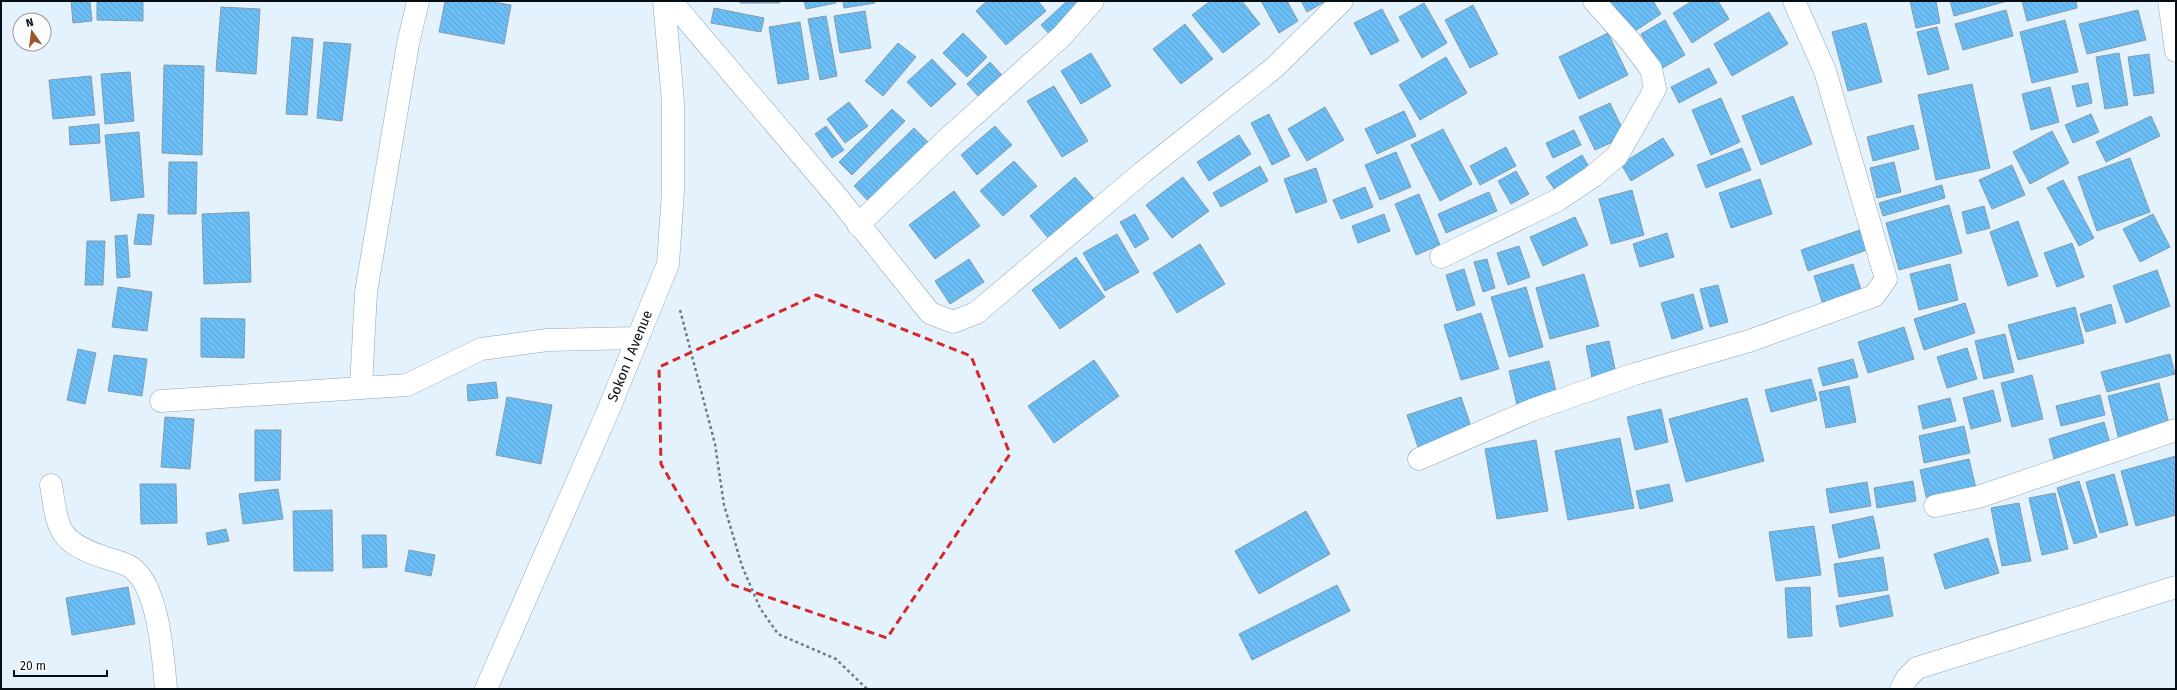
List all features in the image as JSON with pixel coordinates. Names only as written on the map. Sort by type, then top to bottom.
[{"type":"street","points":[[361,387],[366,292],[408,44],[418,1]]},
{"type":"street","name":"Sokon I Avenue","points":[[486,689],[608,411],[668,264],[673,191],[674,102],[664,1]]},
{"type":"street","points":[[671,1],[838,198],[930,314],[953,322],[976,313],[1143,172],[1275,67],[1342,1]]},
{"type":"street","points":[[858,225],[944,142],[1062,36],[1093,1]]},
{"type":"street","points":[[1441,257],[1558,200],[1592,177],[1617,156],[1655,89],[1651,69],[1630,41],[1594,1]]},
{"type":"street","points":[[1419,459],[1532,410],[1635,374],[1749,341],[1874,296],[1886,279],[1824,71],[1794,1]]},
{"type":"street","points":[[2169,1],[2175,37]]},
{"type":"street","points":[[161,401],[407,385],[480,349],[547,340],[637,338]]},
{"type":"street","points":[[1934,506],[1978,497],[2176,430]]},
{"type":"street","points":[[50,485],[58,526],[68,540],[88,552],[131,567],[142,580],[149,592],[162,648],[166,689]]},
{"type":"street","points":[[1901,689],[1907,678],[1917,668],[2176,587]]},
{"type":"path","points":[[679,308],[715,444],[724,504],[742,566],[760,608],[778,634],[836,659],[867,689]]},
{"type":"highlighted area","points":[[816,295],[971,356],[1010,454],[887,638],[730,584],[661,464],[659,367]]},
{"type":"building","points":[[71,1],[90,1],[92,21],[73,23]]},
{"type":"building","points":[[97,1],[143,1],[143,21],[97,20]]},
{"type":"building","points":[[445,1],[488,1],[511,5],[504,44],[439,32]]},
{"type":"building","points":[[740,1],[780,1],[780,3],[740,3]]},
{"type":"building","points":[[804,1],[836,1],[836,3],[806,9]]},
{"type":"building","points":[[843,1],[875,1],[875,3],[844,8]]},
{"type":"building","points":[[987,1],[1038,1],[1046,11],[1006,45],[976,11]]},
{"type":"building","points":[[1067,1],[1087,1],[1050,35],[1041,25]]},
{"type":"building","points":[[1210,1],[1242,1],[1260,24],[1223,53],[1192,15]]},
{"type":"building","points":[[1261,1],[1287,1],[1298,21],[1279,33]]},
{"type":"building","points":[[1301,1],[1326,1],[1307,12]]},
{"type":"building","points":[[1653,1],[1661,14],[1629,35],[1608,2]]},
{"type":"building","points":[[1692,1],[1718,1],[1729,19],[1692,43],[1673,13]]},
{"type":"building","points":[[1910,1],[1936,1],[1940,23],[1916,28]]},
{"type":"building","points":[[1950,1],[2007,1],[1954,16]]},
{"type":"building","points":[[2022,1],[2076,1],[2077,8],[2027,21]]},
{"type":"building","points":[[1424,3],[1447,43],[1422,58],[1399,17]]},
{"type":"building","points":[[1473,5],[1498,54],[1470,68],[1445,20]]},
{"type":"building","points":[[221,7],[260,9],[256,74],[216,71]]},
{"type":"building","points":[[714,8],[764,18],[761,32],[711,23]]},
{"type":"building","points":[[1382,9],[1399,41],[1371,55],[1354,23]]},
{"type":"building","points":[[2006,10],[2013,36],[1963,50],[1955,24]]},
{"type":"building","points":[[2138,10],[2146,40],[2087,54],[2079,24]]},
{"type":"building","points":[[865,11],[871,48],[840,53],[834,16]]},
{"type":"building","points":[[1769,12],[1788,44],[1732,76],[1714,44]]},
{"type":"building","points":[[826,16],[837,76],[820,80],[808,19]]},
{"type":"building","points":[[1665,20],[1685,55],[1661,69],[1641,34]]},
{"type":"building","points":[[2065,20],[2078,72],[2032,83],[2020,32]]},
{"type":"building","points":[[800,22],[809,79],[778,84],[769,27]]},
{"type":"building","points":[[1866,23],[1882,82],[1848,91],[1832,32]]},
{"type":"building","points":[[1185,24],[1213,59],[1181,84],[1153,49]]},
{"type":"building","points":[[1937,27],[1949,69],[1928,75],[1917,32]]},
{"type":"building","points":[[963,33],[987,57],[967,77],[943,53]]},
{"type":"building","points":[[1608,33],[1628,75],[1579,99],[1559,57]]},
{"type":"building","points":[[292,37],[313,39],[307,115],[286,114]]},
{"type":"building","points":[[324,42],[351,44],[342,121],[317,118]]},
{"type":"building","points":[[898,43],[916,57],[883,96],[865,81]]},
{"type":"building","points":[[1091,53],[1111,86],[1081,104],[1061,71]]},
{"type":"building","points":[[2119,53],[2128,105],[2105,109],[2096,57]]},
{"type":"building","points":[[2149,54],[2154,93],[2134,96],[2128,57]]},
{"type":"building","points":[[1446,57],[1467,93],[1420,120],[1399,85]]},
{"type":"building","points":[[932,59],[956,84],[931,107],[907,82]]},
{"type":"building","points":[[990,62],[1002,75],[978,96],[967,84]]},
{"type":"building","points":[[164,65],[204,66],[202,155],[162,153]]},
{"type":"building","points":[[1709,68],[1717,83],[1679,103],[1671,87]]},
{"type":"building","points":[[130,72],[134,121],[105,124],[101,74]]},
{"type":"building","points":[[91,76],[95,115],[53,119],[49,80]]},
{"type":"building","points":[[2088,83],[2092,103],[2077,107],[2072,86]]},
{"type":"building","points":[[1972,84],[1990,168],[1936,180],[1918,95]]},
{"type":"building","points":[[1054,86],[1088,141],[1062,157],[1027,101]]},
{"type":"building","points":[[2050,87],[2059,122],[2031,130],[2022,94]]},
{"type":"building","points":[[1793,96],[1812,144],[1761,165],[1742,116]]},
{"type":"building","points":[[1721,98],[1740,142],[1711,155],[1692,110]]},
{"type":"building","points":[[849,102],[868,126],[845,143],[827,119]]},
{"type":"building","points":[[1610,103],[1626,136],[1595,150],[1579,117]]},
{"type":"building","points":[[1325,107],[1344,140],[1307,161],[1288,129]]},
{"type":"building","points":[[892,109],[905,121],[852,175],[839,162]]},
{"type":"building","points":[[1404,111],[1416,136],[1377,154],[1365,129]]},
{"type":"building","points":[[1269,114],[1290,156],[1272,165],[1251,123]]},
{"type":"building","points":[[2091,114],[2099,132],[2073,143],[2065,125]]},
{"type":"building","points":[[2151,116],[2160,136],[2106,162],[2096,142]]},
{"type":"building","points":[[99,124],[100,143],[70,145],[69,127]]},
{"type":"building","points":[[1913,125],[1919,149],[1873,161],[1867,137]]},
{"type":"building","points":[[826,126],[844,150],[832,158],[815,134]]},
{"type":"building","points":[[995,126],[1012,145],[977,175],[961,155]]},
{"type":"building","points":[[914,128],[932,146],[871,204],[854,186]]},
{"type":"building","points":[[1443,129],[1472,184],[1440,201],[1411,145]]},
{"type":"building","points":[[1574,130],[1581,145],[1553,158],[1546,143]]},
{"type":"building","points":[[2052,131],[2069,163],[2030,184],[2013,152]]},
{"type":"building","points":[[139,132],[144,197],[111,201],[105,135]]},
{"type":"building","points":[[1239,135],[1251,154],[1209,181],[1197,162]]},
{"type":"building","points":[[1663,138],[1674,155],[1631,181],[1621,164]]},
{"type":"building","points":[[1506,147],[1516,166],[1480,185],[1470,166]]},
{"type":"building","points":[[1742,148],[1751,170],[1706,188],[1697,165]]},
{"type":"building","points":[[1396,152],[1411,187],[1380,200],[1365,165]]},
{"type":"building","points":[[1582,155],[1591,170],[1557,193],[1546,177]]},
{"type":"building","points":[[2130,158],[2150,212],[2097,231],[2078,177]]},
{"type":"building","points":[[1014,161],[1037,186],[1003,216],[980,191]]},
{"type":"building","points":[[169,162],[197,162],[196,214],[168,214]]},
{"type":"building","points":[[1894,162],[1901,192],[1877,198],[1870,168]]},
{"type":"building","points":[[2012,165],[2025,195],[1992,209],[1979,180]]},
{"type":"building","points":[[1260,166],[1268,181],[1221,207],[1213,193]]},
{"type":"building","points":[[1316,168],[1327,202],[1296,213],[1284,179]]},
{"type":"building","points":[[1516,171],[1529,194],[1511,204],[1498,181]]},
{"type":"building","points":[[1075,177],[1094,199],[1048,238],[1030,216]]},
{"type":"building","points":[[1183,177],[1209,211],[1172,238],[1146,205]]},
{"type":"building","points":[[1760,179],[1772,214],[1731,228],[1719,193]]},
{"type":"building","points":[[2063,180],[2094,238],[2079,246],[2047,188]]},
{"type":"building","points":[[1942,185],[1945,198],[1883,216],[1879,203]]},
{"type":"building","points":[[1365,187],[1373,207],[1341,219],[1333,200]]},
{"type":"building","points":[[1632,190],[1644,235],[1611,244],[1599,199]]},
{"type":"building","points":[[954,191],[980,226],[935,259],[909,225]]},
{"type":"building","points":[[1489,192],[1497,211],[1446,233],[1438,214]]},
{"type":"building","points":[[1419,194],[1440,245],[1416,255],[1395,204]]},
{"type":"building","points":[[1949,205],[1962,253],[1899,270],[1886,223]]},
{"type":"building","points":[[1984,206],[1990,228],[1967,234],[1962,212]]},
{"type":"building","points":[[249,212],[251,282],[204,284],[202,214]]},
{"type":"building","points":[[138,214],[154,215],[151,245],[134,244]]},
{"type":"building","points":[[1135,214],[1149,239],[1135,248],[1120,222]]},
{"type":"building","points":[[1384,214],[1390,231],[1358,243],[1352,226]]},
{"type":"building","points":[[2153,214],[2170,247],[2140,262],[2123,229]]},
{"type":"building","points":[[1575,217],[1588,245],[1543,266],[1530,237]]},
{"type":"building","points":[[2018,221],[2038,276],[2008,286],[1990,232]]},
{"type":"building","points":[[1860,230],[1867,250],[1808,271],[1801,250]]},
{"type":"building","points":[[1667,233],[1674,257],[1640,267],[1633,244]]},
{"type":"building","points":[[1117,234],[1139,272],[1105,291],[1083,253]]},
{"type":"building","points":[[127,235],[130,277],[117,278],[115,236]]},
{"type":"building","points":[[87,241],[105,241],[103,285],[85,285]]},
{"type":"building","points":[[2072,243],[2084,277],[2057,287],[2044,253]]},
{"type":"building","points":[[1200,244],[1225,284],[1177,313],[1153,273]]},
{"type":"building","points":[[1519,246],[1530,277],[1508,285],[1497,253]]},
{"type":"building","points":[[1076,257],[1105,297],[1060,329],[1032,290]]},
{"type":"building","points":[[969,259],[984,282],[950,304],[935,281]]},
{"type":"building","points":[[1487,259],[1495,288],[1483,292],[1474,262]]},
{"type":"building","points":[[1853,264],[1862,293],[1823,305],[1814,276]]},
{"type":"building","points":[[1950,264],[1958,300],[1919,310],[1910,274]]},
{"type":"building","points":[[1464,269],[1475,305],[1457,311],[1446,275]]},
{"type":"building","points":[[2157,270],[2170,306],[2126,323],[2113,286]]},
{"type":"building","points":[[1584,274],[1599,326],[1550,339],[1536,288]]},
{"type":"building","points":[[1718,285],[1728,322],[1710,327],[1700,289]]},
{"type":"building","points":[[118,287],[152,292],[147,331],[112,327]]},
{"type":"building","points":[[1526,287],[1543,347],[1509,357],[1491,297]]},
{"type":"building","points":[[1693,294],[1703,329],[1672,339],[1661,303]]},
{"type":"building","points":[[1965,303],[1975,333],[1924,350],[1914,319]]},
{"type":"building","points":[[2111,304],[2116,323],[2086,332],[2080,314]]},
{"type":"building","points":[[2075,307],[2084,343],[2018,360],[2008,325]]},
{"type":"building","points":[[1481,313],[1499,369],[1461,380],[1444,325]]},
{"type":"building","points":[[201,318],[245,319],[244,358],[201,357]]},
{"type":"building","points":[[1904,327],[1914,359],[1868,373],[1858,342]]},
{"type":"building","points":[[2005,334],[2014,372],[1984,379],[1975,341]]},
{"type":"building","points":[[1609,341],[1617,378],[1593,383],[1586,346]]},
{"type":"building","points":[[1967,348],[1977,379],[1947,388],[1937,357]]},
{"type":"building","points":[[78,349],[96,353],[85,404],[67,400]]},
{"type":"building","points":[[2170,354],[2175,374],[2107,392],[2101,372]]},
{"type":"building","points":[[114,355],[147,359],[142,396],[108,391]]},
{"type":"building","points":[[1853,359],[1858,377],[1823,386],[1818,368]]},
{"type":"building","points":[[1094,360],[1119,396],[1054,443],[1028,406]]},
{"type":"building","points":[[1549,361],[1557,395],[1517,405],[1509,371]]},
{"type":"building","points":[[2032,375],[2043,419],[2012,427],[2001,383]]},
{"type":"building","points":[[1811,379],[1817,400],[1771,412],[1765,390]]},
{"type":"building","points":[[496,382],[498,398],[468,401],[467,385]]},
{"type":"building","points":[[2159,383],[2170,428],[2119,440],[2108,396]]},
{"type":"building","points":[[1849,386],[1856,422],[1826,428],[1819,392]]},
{"type":"building","points":[[1993,390],[2001,421],[1971,429],[1963,398]]},
{"type":"building","points":[[2100,395],[2105,415],[2061,426],[2056,406]]},
{"type":"building","points":[[507,397],[552,405],[541,464],[496,455]]},
{"type":"building","points":[[1461,397],[1473,432],[1419,450],[1407,415]]},
{"type":"building","points":[[1747,398],[1764,461],[1686,482],[1669,419]]},
{"type":"building","points":[[1950,398],[1956,421],[1923,429],[1918,406]]},
{"type":"building","points":[[1661,409],[1668,442],[1635,450],[1627,417]]},
{"type":"building","points":[[165,417],[194,419],[190,469],[161,467]]},
{"type":"building","points":[[2104,422],[2110,443],[2054,459],[2049,439]]},
{"type":"building","points":[[1964,426],[1970,453],[1924,463],[1919,436]]},
{"type":"building","points":[[255,430],[281,430],[280,480],[255,481]]},
{"type":"building","points":[[1620,438],[1634,508],[1568,520],[1555,451]]},
{"type":"building","points":[[1536,440],[1548,511],[1497,519],[1485,449]]},
{"type":"building","points":[[2176,456],[2176,515],[2136,526],[2121,471]]},
{"type":"building","points":[[1969,459],[1976,488],[1927,500],[1920,470]]},
{"type":"building","points":[[2114,474],[2128,525],[2100,533],[2086,482]]},
{"type":"building","points":[[1913,481],[1916,501],[1877,508],[1874,488]]},
{"type":"building","points":[[2079,481],[2097,537],[2074,544],[2057,488]]},
{"type":"building","points":[[1867,482],[1871,506],[1830,513],[1826,489]]},
{"type":"building","points":[[140,484],[176,484],[177,523],[141,524]]},
{"type":"building","points":[[1669,484],[1673,501],[1640,509],[1636,491]]},
{"type":"building","points":[[278,489],[283,519],[243,524],[239,494]]},
{"type":"building","points":[[2055,493],[2068,549],[2042,555],[2029,498]]},
{"type":"building","points":[[2019,503],[2031,561],[2002,566],[1991,508]]},
{"type":"building","points":[[332,510],[333,571],[294,571],[293,511]]},
{"type":"building","points":[[1306,511],[1330,554],[1259,594],[1235,551]]},
{"type":"building","points":[[1873,516],[1880,548],[1839,558],[1832,525]]},
{"type":"building","points":[[1814,526],[1821,575],[1776,581],[1769,532]]},
{"type":"building","points":[[226,529],[229,541],[208,545],[206,533]]},
{"type":"building","points":[[362,535],[386,535],[387,567],[363,568]]},
{"type":"building","points":[[1988,538],[1999,573],[1945,589],[1934,554]]},
{"type":"building","points":[[409,550],[435,555],[431,576],[405,571]]},
{"type":"building","points":[[1883,557],[1888,590],[1839,597],[1834,564]]},
{"type":"building","points":[[1337,585],[1350,611],[1252,660],[1239,634]]},
{"type":"building","points":[[128,587],[135,624],[72,635],[66,598]]},
{"type":"building","points":[[1810,587],[1812,636],[1788,638],[1785,588]]},
{"type":"building","points":[[1889,595],[1893,616],[1840,627],[1836,606]]}]
